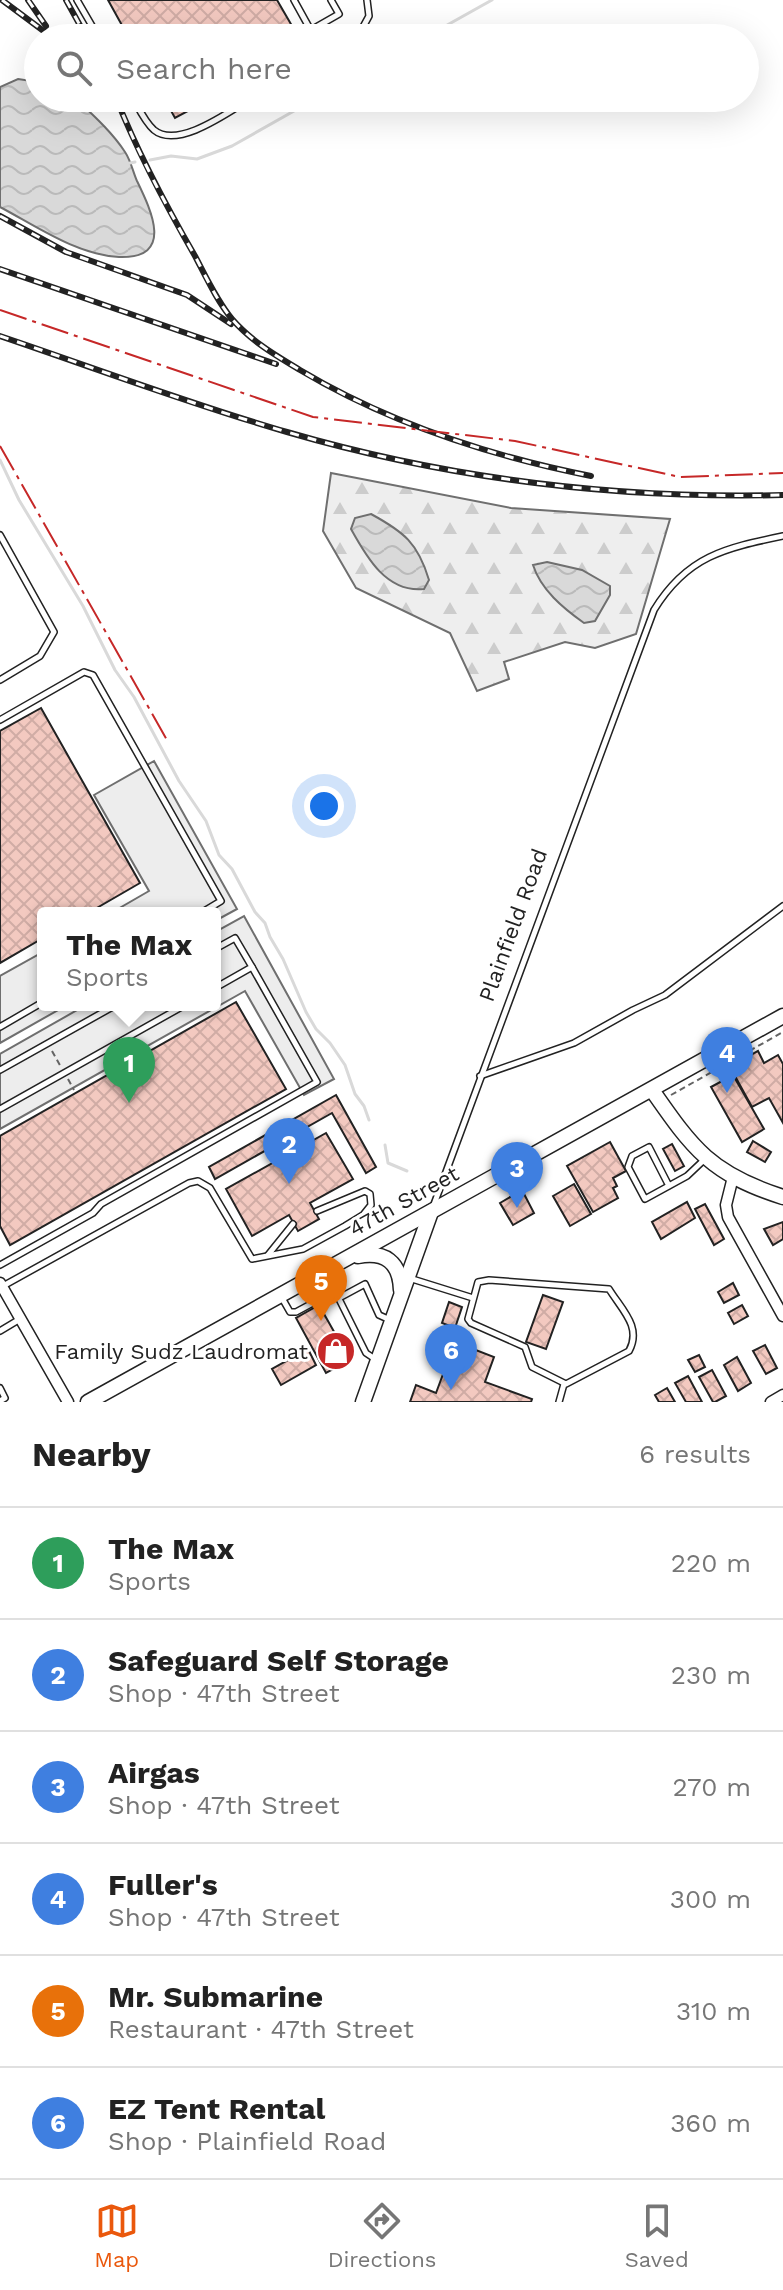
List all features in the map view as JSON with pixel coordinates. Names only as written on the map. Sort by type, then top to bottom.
[{"type":"main road","name":"47th Street","points":[[88,1402],[431,1212],[656,1096],[783,1016]]},
{"type":"main road","points":[[656,1096],[682,1134],[705,1159],[733,1177],[783,1197]]},
{"type":"main road","name":"Plainfield Road","points":[[363,1402],[431,1212]]},
{"type":"main road","points":[[349,1257],[368,1254],[388,1258],[397,1266],[402,1295]]},
{"type":"street","points":[[733,1177],[726,1205],[728,1217],[783,1316]]},
{"type":"street","points":[[2,1288],[68,1402]]},
{"type":"street","points":[[771,1402],[783,1395]]},
{"type":"lane","points":[[77,0],[91,24]]},
{"type":"lane","points":[[294,0],[308,24]]},
{"type":"lane","points":[[322,24],[339,14],[331,0]]},
{"type":"lane","points":[[365,24],[369,16],[367,0]]},
{"type":"lane","points":[[142,112],[156,132],[171,137],[189,133],[227,112]]},
{"type":"lane","points":[[0,535],[54,632],[40,656],[0,680]]},
{"type":"lane","name":"Plainfield Road","points":[[431,1212],[654,610],[680,576],[711,554],[783,536]]},
{"type":"lane","points":[[0,720],[84,672],[93,675],[221,901],[211,907]]},
{"type":"lane","points":[[480,1076],[574,1043],[665,995],[783,906]]},
{"type":"lane","points":[[0,1265],[317,1082],[235,938],[221,946]]},
{"type":"lane","points":[[221,985],[252,967]]},
{"type":"lane","points":[[0,1027],[37,1005]]},
{"type":"lane","points":[[0,1070],[105,1011]]},
{"type":"lane","points":[[0,1109],[174,1011]]},
{"type":"lane","points":[[669,1186],[649,1147],[632,1156],[628,1167],[645,1199],[669,1186],[687,1176],[705,1159]]},
{"type":"lane","points":[[2,1288],[189,1183],[198,1181],[210,1188],[252,1259],[303,1249],[363,1215],[371,1205],[370,1194],[365,1191],[354,1194],[317,1211]]},
{"type":"lane","points":[[267,1256],[293,1224]]},
{"type":"lane","points":[[325,1270],[366,1353],[378,1361]]},
{"type":"lane","points":[[408,1278],[473,1298]]},
{"type":"lane","points":[[489,1280],[609,1289],[635,1331],[634,1341],[629,1351],[566,1384],[532,1367],[525,1347],[471,1323],[468,1319],[473,1298],[478,1282],[489,1280]]},
{"type":"lane","points":[[280,1295],[290,1312],[296,1312],[365,1284],[379,1315],[392,1321]]},
{"type":"lane","points":[[0,1331],[20,1319]]},
{"type":"lane","points":[[559,1402],[564,1383]]},
{"type":"lane","points":[[0,1388],[5,1398],[0,1401]]},
{"type":"path","points":[[656,1096],[783,1032]]},
{"type":"path","points":[[128,1037],[138,1054]]},
{"type":"green space","points":[[331,473],[511,508],[670,519],[636,634],[595,648],[565,642],[504,662],[509,679],[477,691],[450,633],[356,588],[323,531]]},
{"type":"shaded area","points":[[154,761],[237,909],[221,918],[221,907],[121,907],[149,891],[94,795]]},
{"type":"shaded area","points":[[244,916],[334,1079],[304,1095],[245,991],[221,1005],[221,929]]},
{"type":"shaded area","points":[[37,955],[37,1011],[56,1011],[0,1043],[0,976]]},
{"type":"shaded area","points":[[75,1011],[209,1011],[0,1129],[0,1054]]},
{"type":"water","points":[[18,79],[24,80],[24,112],[90,112],[102,124],[129,159],[148,205],[154,231],[153,241],[147,250],[119,257],[88,251],[0,207],[0,87]]},
{"type":"water","points":[[371,514],[401,533],[415,548],[429,580],[424,589],[399,585],[371,562],[351,529],[355,518]]},
{"type":"water","points":[[547,562],[582,570],[610,586],[610,595],[595,621],[584,623],[547,590],[533,565]]},
{"type":"building","points":[[108,0],[277,0],[291,24],[121,24]]},
{"type":"building","points":[[172,112],[186,112],[175,118]]},
{"type":"building","points":[[41,708],[140,883],[98,907],[37,907],[37,941],[0,963],[0,731]]},
{"type":"building","points":[[236,1002],[286,1089],[10,1245],[0,1226],[0,1136]]},
{"type":"building","points":[[758,1051],[764,1063],[778,1055],[783,1064],[783,1123],[769,1098],[752,1107],[730,1067]]},
{"type":"building","points":[[733,1075],[764,1129],[742,1142],[711,1087]]},
{"type":"building","points":[[336,1095],[376,1167],[366,1173],[332,1113],[215,1179],[209,1167]]},
{"type":"building","points":[[326,1133],[353,1179],[310,1203],[319,1219],[298,1231],[289,1215],[252,1236],[226,1189]]},
{"type":"building","points":[[753,1141],[771,1152],[765,1162],[747,1152]]},
{"type":"building","points":[[610,1142],[626,1171],[613,1178],[617,1186],[613,1188],[618,1198],[593,1212],[567,1166]]},
{"type":"building","points":[[672,1144],[684,1166],[675,1171],[663,1149]]},
{"type":"building","points":[[574,1184],[591,1214],[570,1226],[553,1196]]},
{"type":"building","points":[[522,1190],[534,1213],[513,1225],[500,1203]]},
{"type":"building","points":[[687,1202],[695,1218],[661,1239],[652,1222]]},
{"type":"building","points":[[705,1204],[724,1239],[714,1245],[695,1209]]},
{"type":"building","points":[[783,1222],[783,1239],[773,1245],[764,1229]]},
{"type":"building","points":[[733,1283],[739,1295],[724,1303],[718,1292]]},
{"type":"building","points":[[543,1295],[563,1302],[546,1349],[526,1342]]},
{"type":"building","points":[[449,1302],[462,1307],[455,1328],[442,1323]]},
{"type":"building","points":[[319,1305],[350,1360],[326,1373],[296,1318]]},
{"type":"building","points":[[742,1305],[748,1316],[734,1324],[728,1313]]},
{"type":"building","points":[[455,1342],[494,1357],[485,1382],[532,1399],[531,1402],[410,1402],[416,1385],[436,1393]]},
{"type":"building","points":[[765,1345],[777,1368],[766,1374],[753,1351]]},
{"type":"building","points":[[308,1349],[316,1365],[281,1385],[272,1369]]},
{"type":"building","points":[[699,1355],[705,1367],[695,1372],[688,1360]]},
{"type":"building","points":[[737,1357],[751,1383],[738,1391],[724,1365]]},
{"type":"building","points":[[712,1370],[726,1396],[715,1402],[699,1377]]},
{"type":"building","points":[[688,1376],[702,1402],[686,1402],[675,1383]]},
{"type":"building","points":[[667,1388],[675,1402],[659,1402],[655,1395]]},
{"type":"waterway","points":[[449,24],[492,0]]},
{"type":"waterway","points":[[150,160],[171,156],[197,159],[232,146],[292,112]]},
{"type":"waterway","points":[[130,163],[135,162]]},
{"type":"waterway","points":[[0,460],[19,500],[83,606],[115,670],[134,697],[179,781],[206,821],[219,855],[232,869],[255,912],[265,923],[306,1012],[345,1065],[355,1094],[369,1120]]},
{"type":"waterway","points":[[385,1145],[388,1163],[407,1171]]},
{"type":"railway","points":[[2,0],[34,24]]},
{"type":"railway","points":[[28,0],[45,24]]},
{"type":"railway","points":[[66,0],[79,24]]},
{"type":"railway","points":[[122,112],[152,178],[217,297],[232,319],[255,341],[334,389],[405,422],[478,448],[591,476]]},
{"type":"railway","points":[[0,216],[66,252],[187,295],[231,324]]},
{"type":"railway","points":[[0,269],[276,364]]},
{"type":"railway","points":[[0,336],[251,421],[409,462],[471,474],[595,489],[783,495]]},
{"type":"power","points":[[0,310],[313,417],[515,441],[680,477],[783,473]]},
{"type":"power","points":[[0,446],[167,740]]},
{"type":"place","name":"Fuller's","points":[[727,1093]]},
{"type":"place","name":"The Max","points":[[129,1103]]},
{"type":"place","name":"Safeguard Self Storage","points":[[289,1184]]},
{"type":"place","name":"Airgas","points":[[517,1208]]},
{"type":"place","name":"Mr. Submarine","points":[[321,1321]]},
{"type":"place","name":"Family Sudz Laudromat","points":[[336,1351]]},
{"type":"place","name":"EZ Tent Rental","points":[[451,1390]]}]
